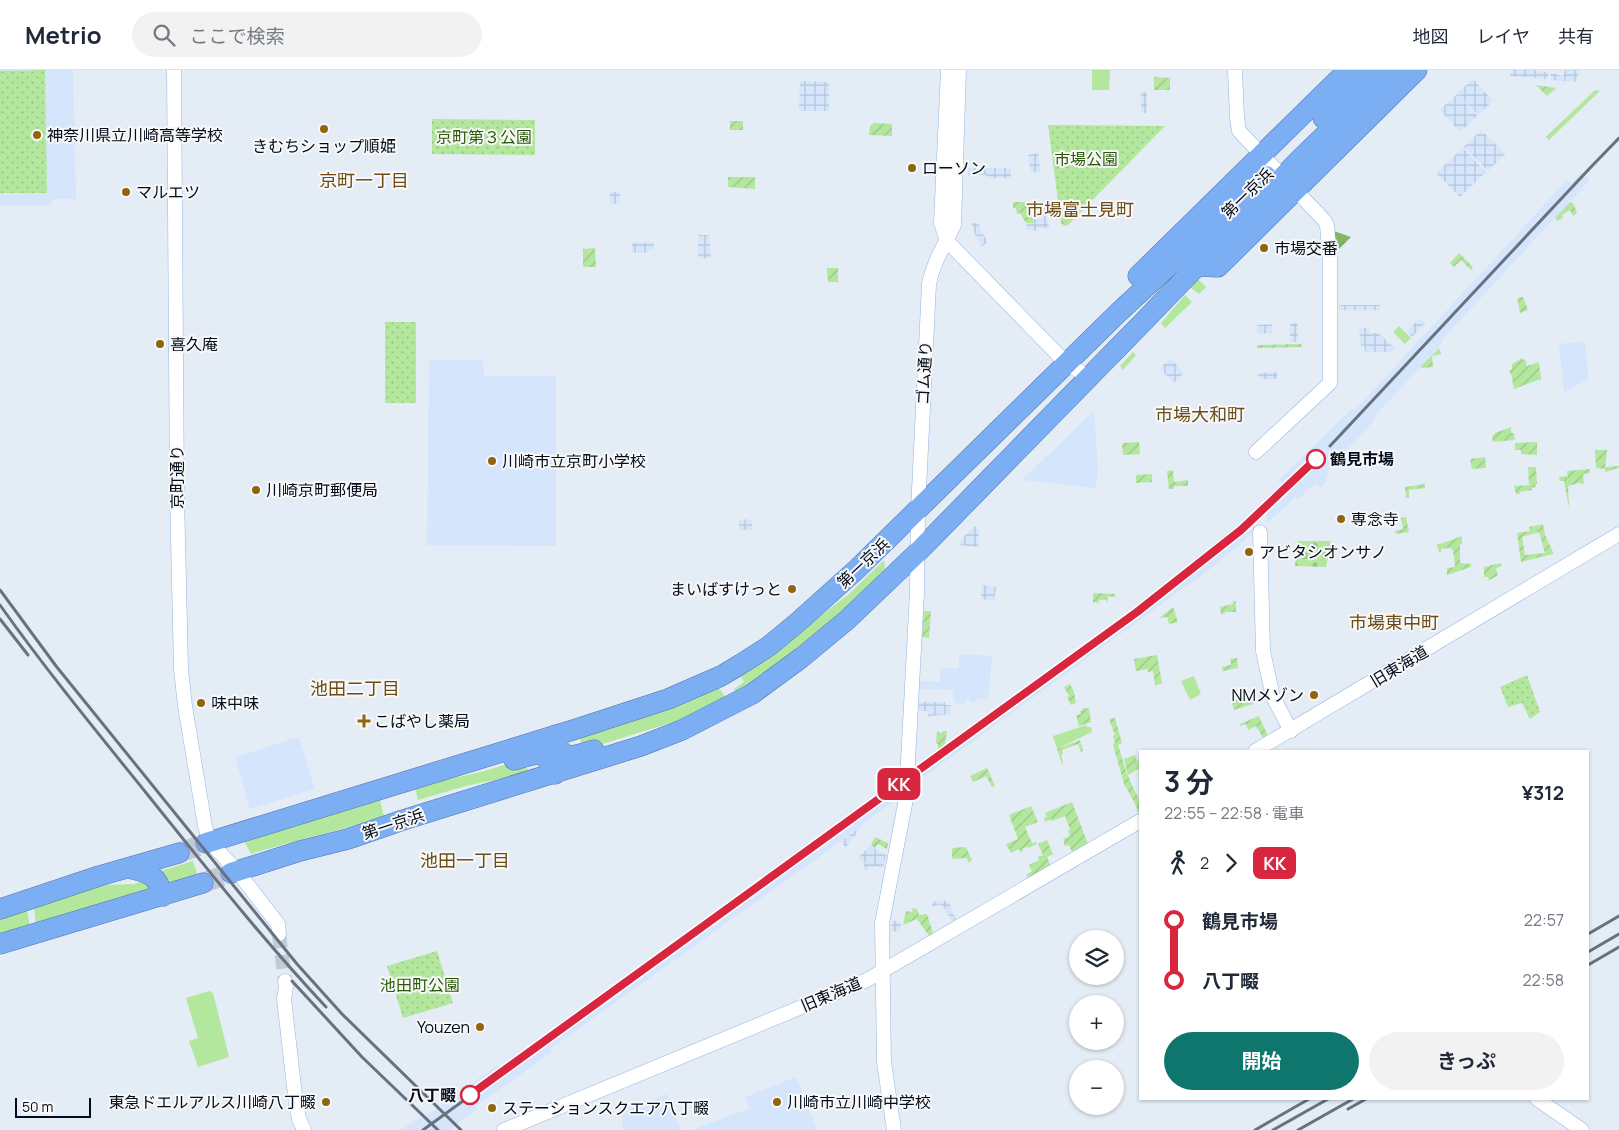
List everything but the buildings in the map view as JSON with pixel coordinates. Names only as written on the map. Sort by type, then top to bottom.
[{"type":"highway","name":"第一京浜","points":[[234,872],[642,746],[682,730],[752,694],[801,658],[847,620],[917,553],[1198,266],[1218,267],[1348,70]]},
{"type":"highway","name":"第一京浜","points":[[1279,173],[1371,70]]},
{"type":"highway","name":"第一京浜","points":[[1279,173],[1392,70]]},
{"type":"highway","name":"第一京浜","points":[[208,843],[555,736],[668,698],[721,676],[769,646],[863,563],[1119,312],[1259,184],[1279,173],[1417,70]]},
{"type":"highway","name":"第一京浜","points":[[555,736],[558,749],[565,755],[576,755],[653,732],[682,730]]},
{"type":"highway","name":"第一京浜","points":[[416,778],[446,777],[479,770],[533,754],[547,757],[554,774]]},
{"type":"highway","points":[[0,909],[179,853]]},
{"type":"highway","points":[[130,868],[153,875],[160,883],[164,896]]},
{"type":"highway","points":[[0,944],[203,883]]},
{"type":"street","name":"京町通り","points":[[174,70],[177,495],[182,669],[185,706],[208,843],[278,924],[279,934]]},
{"type":"street","points":[[948,70],[941,223],[947,241],[1066,364],[1090,378]]},
{"type":"street","name":"ゴム通り","points":[[894,1130],[884,1062],[882,923],[906,799],[929,284],[931,270],[954,224],[959,70]]},
{"type":"street","points":[[1235,70],[1236,118],[1239,132],[1327,225],[1330,258],[1330,383],[1256,452]]},
{"type":"street","points":[[1260,532],[1263,651],[1273,696],[1291,730]]},
{"type":"street","name":"旧東海道","points":[[1260,750],[1619,534]]},
{"type":"street","name":"旧東海道","points":[[504,1130],[860,982],[1139,822]]},
{"type":"street","points":[[285,981],[284,999],[296,1104],[299,1119],[304,1130]]},
{"type":"street","points":[[1538,1100],[1582,1130]]},
{"type":"shaded area","name":"神奈川県立川崎高等学校","points":[[0,70],[73,70],[76,199],[52,199],[52,205],[0,205]]},
{"type":"shaded area","points":[[1512,70],[1533,70],[1549,73],[1548,79],[1510,76]]},
{"type":"shaded area","points":[[1565,70],[1579,70],[1577,82],[1550,80],[1551,73],[1563,76]]},
{"type":"shaded area","points":[[1473,79],[1493,101],[1478,115],[1457,93]]},
{"type":"shaded area","points":[[800,81],[829,82],[829,111],[799,111]]},
{"type":"shaded area","points":[[1141,92],[1147,92],[1147,113],[1141,113]]},
{"type":"shaded area","points":[[1457,94],[1477,116],[1460,132],[1440,110]]},
{"type":"shaded area","points":[[1481,130],[1505,154],[1488,171],[1464,147]]},
{"type":"shaded area","points":[[1463,148],[1486,172],[1460,197],[1436,173]]},
{"type":"shaded area","points":[[1038,153],[1041,171],[1031,173],[1028,155]]},
{"type":"shaded area","points":[[968,168],[1011,168],[1011,178],[986,178],[986,175],[968,175]]},
{"type":"shaded area","points":[[1581,172],[1590,180],[1441,341],[1442,343],[1376,415],[1371,424],[1329,469],[1325,483],[1321,487],[1315,484],[1301,497],[1298,499],[1296,497],[1267,523],[1264,499],[1282,483],[1279,480],[1352,409],[1355,410],[1567,180],[1572,183]]},
{"type":"shaded area","points":[[610,192],[620,192],[620,204],[610,204]]},
{"type":"shaded area","points":[[1044,201],[1049,228],[1037,228],[1037,231],[1027,230],[1026,223],[1034,223],[1032,202]]},
{"type":"shaded area","points":[[971,223],[979,223],[980,229],[988,242],[982,246],[977,239]]},
{"type":"shaded area","points":[[698,235],[709,235],[711,258],[698,258]]},
{"type":"shaded area","points":[[654,242],[654,250],[648,250],[648,253],[632,253],[632,243]]},
{"type":"shaded area","points":[[1339,305],[1380,305],[1380,310],[1339,310]]},
{"type":"shaded area","points":[[1420,318],[1425,323],[1412,337],[1407,331]]},
{"type":"shaded area","points":[[1290,323],[1298,323],[1298,342],[1290,342]]},
{"type":"shaded area","points":[[1272,324],[1273,333],[1257,334],[1257,325]]},
{"type":"shaded area","points":[[1359,328],[1369,328],[1370,333],[1378,333],[1395,348],[1392,352],[1365,352],[1364,345],[1361,346]]},
{"type":"shaded area","points":[[1585,341],[1589,379],[1564,392],[1559,344]]},
{"type":"shaded area","points":[[1170,358],[1184,373],[1174,383],[1160,369]]},
{"type":"shaded area","name":"川崎市立京町小学校","points":[[429,360],[483,360],[484,376],[556,376],[556,546],[427,545]]},
{"type":"shaded area","points":[[1277,372],[1277,379],[1259,379],[1258,373]]},
{"type":"shaded area","points":[[1094,411],[1098,469],[1096,488],[1022,480]]},
{"type":"shaded area","points":[[1252,512],[1254,532],[1214,566],[913,785],[914,770],[1170,582]]},
{"type":"shaded area","points":[[739,519],[752,520],[752,530],[739,530]]},
{"type":"shaded area","points":[[975,526],[979,530],[978,547],[960,545],[961,539]]},
{"type":"shaded area","points":[[982,585],[996,587],[994,601],[981,599]]},
{"type":"shaded area","points":[[959,654],[992,656],[988,700],[976,699],[975,702],[971,702],[971,700],[965,699],[965,704],[954,703],[953,690],[919,689],[919,681],[940,682],[941,668],[959,668]]},
{"type":"shaded area","points":[[919,702],[945,702],[945,705],[951,705],[951,714],[928,716],[927,711],[919,711]]},
{"type":"shaded area","points":[[299,737],[315,789],[250,809],[235,757]]},
{"type":"shaded area","points":[[902,778],[900,796],[829,850],[550,1049],[552,1052],[476,1106],[477,1109],[449,1130],[400,1130],[440,1106],[498,1065],[500,1067],[542,1036],[544,1039],[547,1037]]},
{"type":"shaded area","points":[[860,827],[846,847],[840,842]]},
{"type":"shaded area","points":[[870,846],[886,855],[883,868],[874,866],[873,869],[869,868],[866,871],[864,865],[866,862],[864,863],[858,858]]},
{"type":"shaded area","points":[[944,900],[947,903],[949,902],[956,920],[952,922],[944,907],[941,905],[932,906],[932,902]]},
{"type":"shaded area","points":[[892,920],[902,922],[899,932],[891,931]]},
{"type":"shaded area","name":"川崎市立川崎中学校","points":[[796,1077],[817,1130],[692,1130],[750,1108],[745,1097]]},
{"type":"shaded area","points":[[667,1094],[681,1130],[624,1130],[622,1126],[623,1112]]},
{"type":"green space","points":[[45,70],[47,193],[0,193],[0,71]]},
{"type":"green space","points":[[1092,70],[1110,70],[1109,90],[1092,90]]},
{"type":"green space","points":[[1154,77],[1170,78],[1170,90],[1154,90]]},
{"type":"green space","points":[[1536,85],[1556,88],[1547,96]]},
{"type":"green space","points":[[1595,90],[1600,91],[1549,140],[1546,137]]},
{"type":"green space","name":"京町第３公園","points":[[432,119],[535,120],[535,155],[432,154]]},
{"type":"green space","points":[[730,121],[743,121],[743,130],[730,130]]},
{"type":"green space","points":[[874,123],[892,124],[892,136],[869,135],[870,126]]},
{"type":"green space","name":"市場公園","points":[[1048,125],[1165,126],[1068,225],[1064,226],[1061,223]]},
{"type":"green space","points":[[728,177],[755,177],[755,189],[728,187]]},
{"type":"green space","points":[[1013,202],[1032,202],[1034,223],[1026,223],[1020,213],[1017,214],[1016,208],[1013,208]]},
{"type":"green space","points":[[1570,202],[1573,203],[1577,213],[1573,216],[1570,210],[1562,215],[1563,218],[1557,221],[1555,218]]},
{"type":"green space","points":[[1334,231],[1351,237],[1336,252]]},
{"type":"green space","points":[[595,248],[596,267],[583,267],[583,249]]},
{"type":"green space","points":[[1459,253],[1473,267],[1471,270],[1461,260],[1454,267],[1450,263]]},
{"type":"green space","points":[[827,268],[838,268],[838,282],[828,282]]},
{"type":"green space","points":[[1198,279],[1206,287],[1199,294],[1191,288]]},
{"type":"green space","points":[[1185,295],[1192,302],[1165,328],[1161,323]]},
{"type":"green space","points":[[1523,297],[1528,310],[1520,313],[1517,298]]},
{"type":"green space","points":[[385,322],[416,322],[416,403],[385,403]]},
{"type":"green space","points":[[1399,326],[1411,338],[1405,344],[1393,332]]},
{"type":"green space","points":[[1301,344],[1302,347],[1257,348],[1257,345]]},
{"type":"green space","points":[[1439,348],[1441,354],[1432,356],[1433,367],[1421,368],[1421,366]]},
{"type":"green space","points":[[1133,352],[1136,355],[1123,370],[1120,366]]},
{"type":"green space","points":[[1522,358],[1523,360],[1525,359],[1527,366],[1539,362],[1541,379],[1514,389],[1509,371],[1512,369],[1512,364]]},
{"type":"green space","points":[[1511,427],[1511,433],[1514,433],[1515,440],[1493,442],[1492,437],[1495,433]]},
{"type":"green space","points":[[1139,442],[1140,454],[1123,455],[1122,443]]},
{"type":"green space","points":[[1537,442],[1537,455],[1521,454],[1521,450],[1515,450],[1515,443]]},
{"type":"green space","points":[[1595,450],[1607,450],[1605,468],[1619,466],[1619,468],[1605,472],[1605,469],[1596,468]]},
{"type":"green space","points":[[1485,457],[1486,468],[1472,469],[1470,459]]},
{"type":"green space","points":[[1528,467],[1536,467],[1536,487],[1531,488],[1532,490],[1516,494],[1514,486],[1529,485]]},
{"type":"green space","points":[[1590,469],[1590,473],[1583,474],[1584,484],[1579,483],[1568,486],[1569,508],[1564,481],[1560,481],[1559,477],[1567,476],[1568,485],[1567,471]]},
{"type":"green space","points":[[1173,470],[1174,482],[1188,480],[1188,486],[1174,486],[1174,489],[1169,489],[1167,471]]},
{"type":"green space","points":[[1152,474],[1152,482],[1136,483],[1136,475]]},
{"type":"green space","points":[[1425,484],[1425,488],[1409,490],[1409,498],[1406,498],[1405,487]]},
{"type":"green space","points":[[1406,517],[1409,532],[1396,534],[1395,531],[1403,529],[1401,518]]},
{"type":"green space","points":[[1543,524],[1545,535],[1553,554],[1521,562],[1517,533],[1530,531],[1529,527]],"holes":[[[1539,532],[1545,553],[1525,555],[1522,537]]]},
{"type":"green space","points":[[1462,536],[1460,563],[1471,564],[1471,567],[1447,575],[1447,568],[1455,567],[1453,550],[1450,548],[1441,549],[1441,552],[1439,552],[1437,545]]},
{"type":"green space","points":[[1298,541],[1331,541],[1326,567],[1295,566]]},
{"type":"green space","points":[[884,560],[885,569],[837,616],[772,669],[736,692],[734,689],[744,682],[741,677],[731,682],[730,680],[849,594]]},
{"type":"green space","points":[[1501,563],[1502,566],[1496,568],[1498,576],[1489,580],[1488,577],[1484,577],[1484,567]]},
{"type":"green space","points":[[1093,593],[1115,594],[1115,597],[1108,596],[1107,602],[1106,600],[1099,600],[1099,603],[1093,602]]},
{"type":"green space","points":[[1233,601],[1236,601],[1236,612],[1221,614],[1220,607],[1233,604]]},
{"type":"green space","points":[[1173,607],[1178,622],[1169,624],[1167,617],[1159,618]]},
{"type":"green space","points":[[924,611],[931,611],[929,638],[922,637]]},
{"type":"green space","points":[[1157,655],[1162,683],[1155,686],[1153,671],[1148,672],[1148,669],[1136,671],[1134,659]]},
{"type":"green space","points":[[1237,658],[1238,668],[1223,671],[1222,667],[1231,665],[1230,659]]},
{"type":"green space","points":[[1527,675],[1540,712],[1530,719],[1522,703],[1508,707],[1500,687]]},
{"type":"green space","points":[[1194,676],[1201,694],[1190,700],[1181,681]]},
{"type":"green space","points":[[1070,684],[1076,703],[1071,705],[1064,687]]},
{"type":"green space","points":[[718,686],[725,697],[677,721],[583,750],[580,738]]},
{"type":"green space","points":[[1251,695],[1253,704],[1234,710],[1231,699]]},
{"type":"green space","points":[[1089,708],[1091,722],[1079,726],[1076,715],[1081,714],[1080,711],[1082,709]]},
{"type":"green space","points":[[1259,716],[1268,736],[1263,738],[1256,726],[1248,730],[1246,724],[1240,726],[1240,724]]},
{"type":"green space","points":[[1115,718],[1122,743],[1118,745],[1127,774],[1139,800],[1139,814],[1125,787],[1113,745],[1115,743],[1113,736],[1115,735],[1109,719]]},
{"type":"green space","points":[[1086,725],[1091,727],[1092,732],[1057,749],[1053,736]]},
{"type":"green space","points":[[947,731],[945,744],[938,750],[938,744],[936,743],[937,732],[942,733]]},
{"type":"green space","points":[[1080,740],[1083,751],[1081,752],[1078,744],[1062,750],[1062,764],[1057,749]]},
{"type":"green space","points":[[1135,755],[1137,761],[1139,760],[1139,769],[1128,775],[1124,759]]},
{"type":"green space","points":[[524,759],[528,771],[518,775],[466,786],[418,800],[415,788],[421,785],[481,772]]},
{"type":"green space","points":[[987,768],[995,786],[992,787],[986,776],[973,782],[970,776]]},
{"type":"green space","points":[[380,799],[384,817],[251,854],[244,841]]},
{"type":"green space","points":[[1072,802],[1088,844],[1072,852],[1069,845],[1065,846],[1063,839],[1070,836],[1068,831],[1070,829],[1065,816],[1045,822],[1044,818],[1047,817],[1045,813]]},
{"type":"green space","points":[[1031,806],[1038,822],[1025,827],[1032,843],[1036,842],[1037,844],[1022,849],[1023,851],[1021,852],[1019,849],[1011,853],[1006,844],[1018,839],[1009,815]]},
{"type":"green space","points":[[875,837],[888,843],[887,849],[878,844],[875,848],[871,845]]},
{"type":"green space","points":[[1047,840],[1053,854],[1047,857],[1051,867],[1029,880],[1026,875],[1032,871],[1029,865],[1039,860],[1038,857],[1043,855],[1038,844]]},
{"type":"green space","points":[[966,847],[972,860],[968,863],[967,858],[952,859],[952,848]]},
{"type":"green space","points":[[193,861],[198,876],[170,884],[157,872]]},
{"type":"green space","points":[[147,880],[156,887],[36,926],[34,908],[102,885],[134,884]]},
{"type":"green space","points":[[913,908],[917,909],[919,915],[927,914],[933,933],[929,936],[917,919],[903,925],[906,911],[912,912]]},
{"type":"green space","points":[[27,910],[30,927],[0,935],[0,919]]},
{"type":"green space","name":"池田町公園","points":[[437,951],[453,1003],[403,1018],[387,966]]},
{"type":"green space","points":[[209,991],[213,993],[229,1057],[198,1067],[189,1041],[198,1038],[186,998]]},
{"type":"tunnel","points":[[179,853],[206,843]]},
{"type":"tunnel","points":[[203,883],[231,873]]},
{"type":"tunnel","points":[[279,934],[285,981]]},
{"type":"railway","points":[[1330,446],[1619,138]]},
{"type":"railway","points":[[423,1130],[1137,612],[1241,530],[1307,469]]},
{"type":"railway","points":[[0,590],[56,666],[297,964],[342,1014],[461,1130]]},
{"type":"railway","points":[[0,605],[72,701],[212,875],[279,955],[326,1007]]},
{"type":"railway","points":[[0,619],[28,655]]},
{"type":"railway","points":[[1589,933],[1619,916]]},
{"type":"railway","points":[[1589,951],[1619,934]]},
{"type":"railway","points":[[1589,964],[1619,947]]},
{"type":"railway","points":[[292,981],[362,1057],[438,1130]]},
{"type":"railway","points":[[1255,1130],[1307,1100]]},
{"type":"railway","points":[[1273,1130],[1326,1100]]},
{"type":"railway","points":[[1298,1130],[1351,1100]]},
{"type":"railway","points":[[1348,1109],[1364,1100]]},
{"type":"train","name":"KK","points":[[470,1095],[680,945],[1137,612],[1241,530],[1316,459]]},
{"type":"place","name":"きむちショップ順姫","points":[[324,129]]},
{"type":"place","name":"神奈川県立川崎高等学校","points":[[37,135]]},
{"type":"place","name":"ローソン","points":[[912,168]]},
{"type":"place","name":"マルエツ","points":[[126,192]]},
{"type":"place","name":"市場交番","points":[[1264,248]]},
{"type":"place","name":"喜久庵","points":[[160,344]]},
{"type":"place","name":"鶴見市場","points":[[1316,459]]},
{"type":"place","name":"川崎市立京町小学校","points":[[492,461]]},
{"type":"place","name":"川崎京町郵便局","points":[[256,490]]},
{"type":"place","name":"専念寺","points":[[1341,519]]},
{"type":"place","name":"アビタシオンサノ","points":[[1249,552]]},
{"type":"place","name":"まいばすけっと","points":[[792,589]]},
{"type":"place","name":"NMメゾン","points":[[1314,695]]},
{"type":"place","name":"味中味","points":[[201,703]]},
{"type":"place","name":"こばやし薬局","points":[[364,721]]},
{"type":"place","name":"Youzen","points":[[480,1027]]},
{"type":"place","name":"八丁畷","points":[[470,1095]]},
{"type":"place","name":"東急ドエルアルス川崎八丁畷","points":[[326,1102]]},
{"type":"place","name":"川崎市立川崎中学校","points":[[777,1102]]},
{"type":"place","name":"ステーションスクエア八丁畷","points":[[492,1108]]},
{"type":"district","name":"京町一丁目","points":[[364,181]]},
{"type":"district","name":"市場富士見町","points":[[1080,210]]},
{"type":"district","name":"市場大和町","points":[[1200,415]]},
{"type":"district","name":"市場東中町","points":[[1394,623]]},
{"type":"district","name":"池田二丁目","points":[[355,689]]},
{"type":"district","name":"池田一丁目","points":[[465,861]]}]
